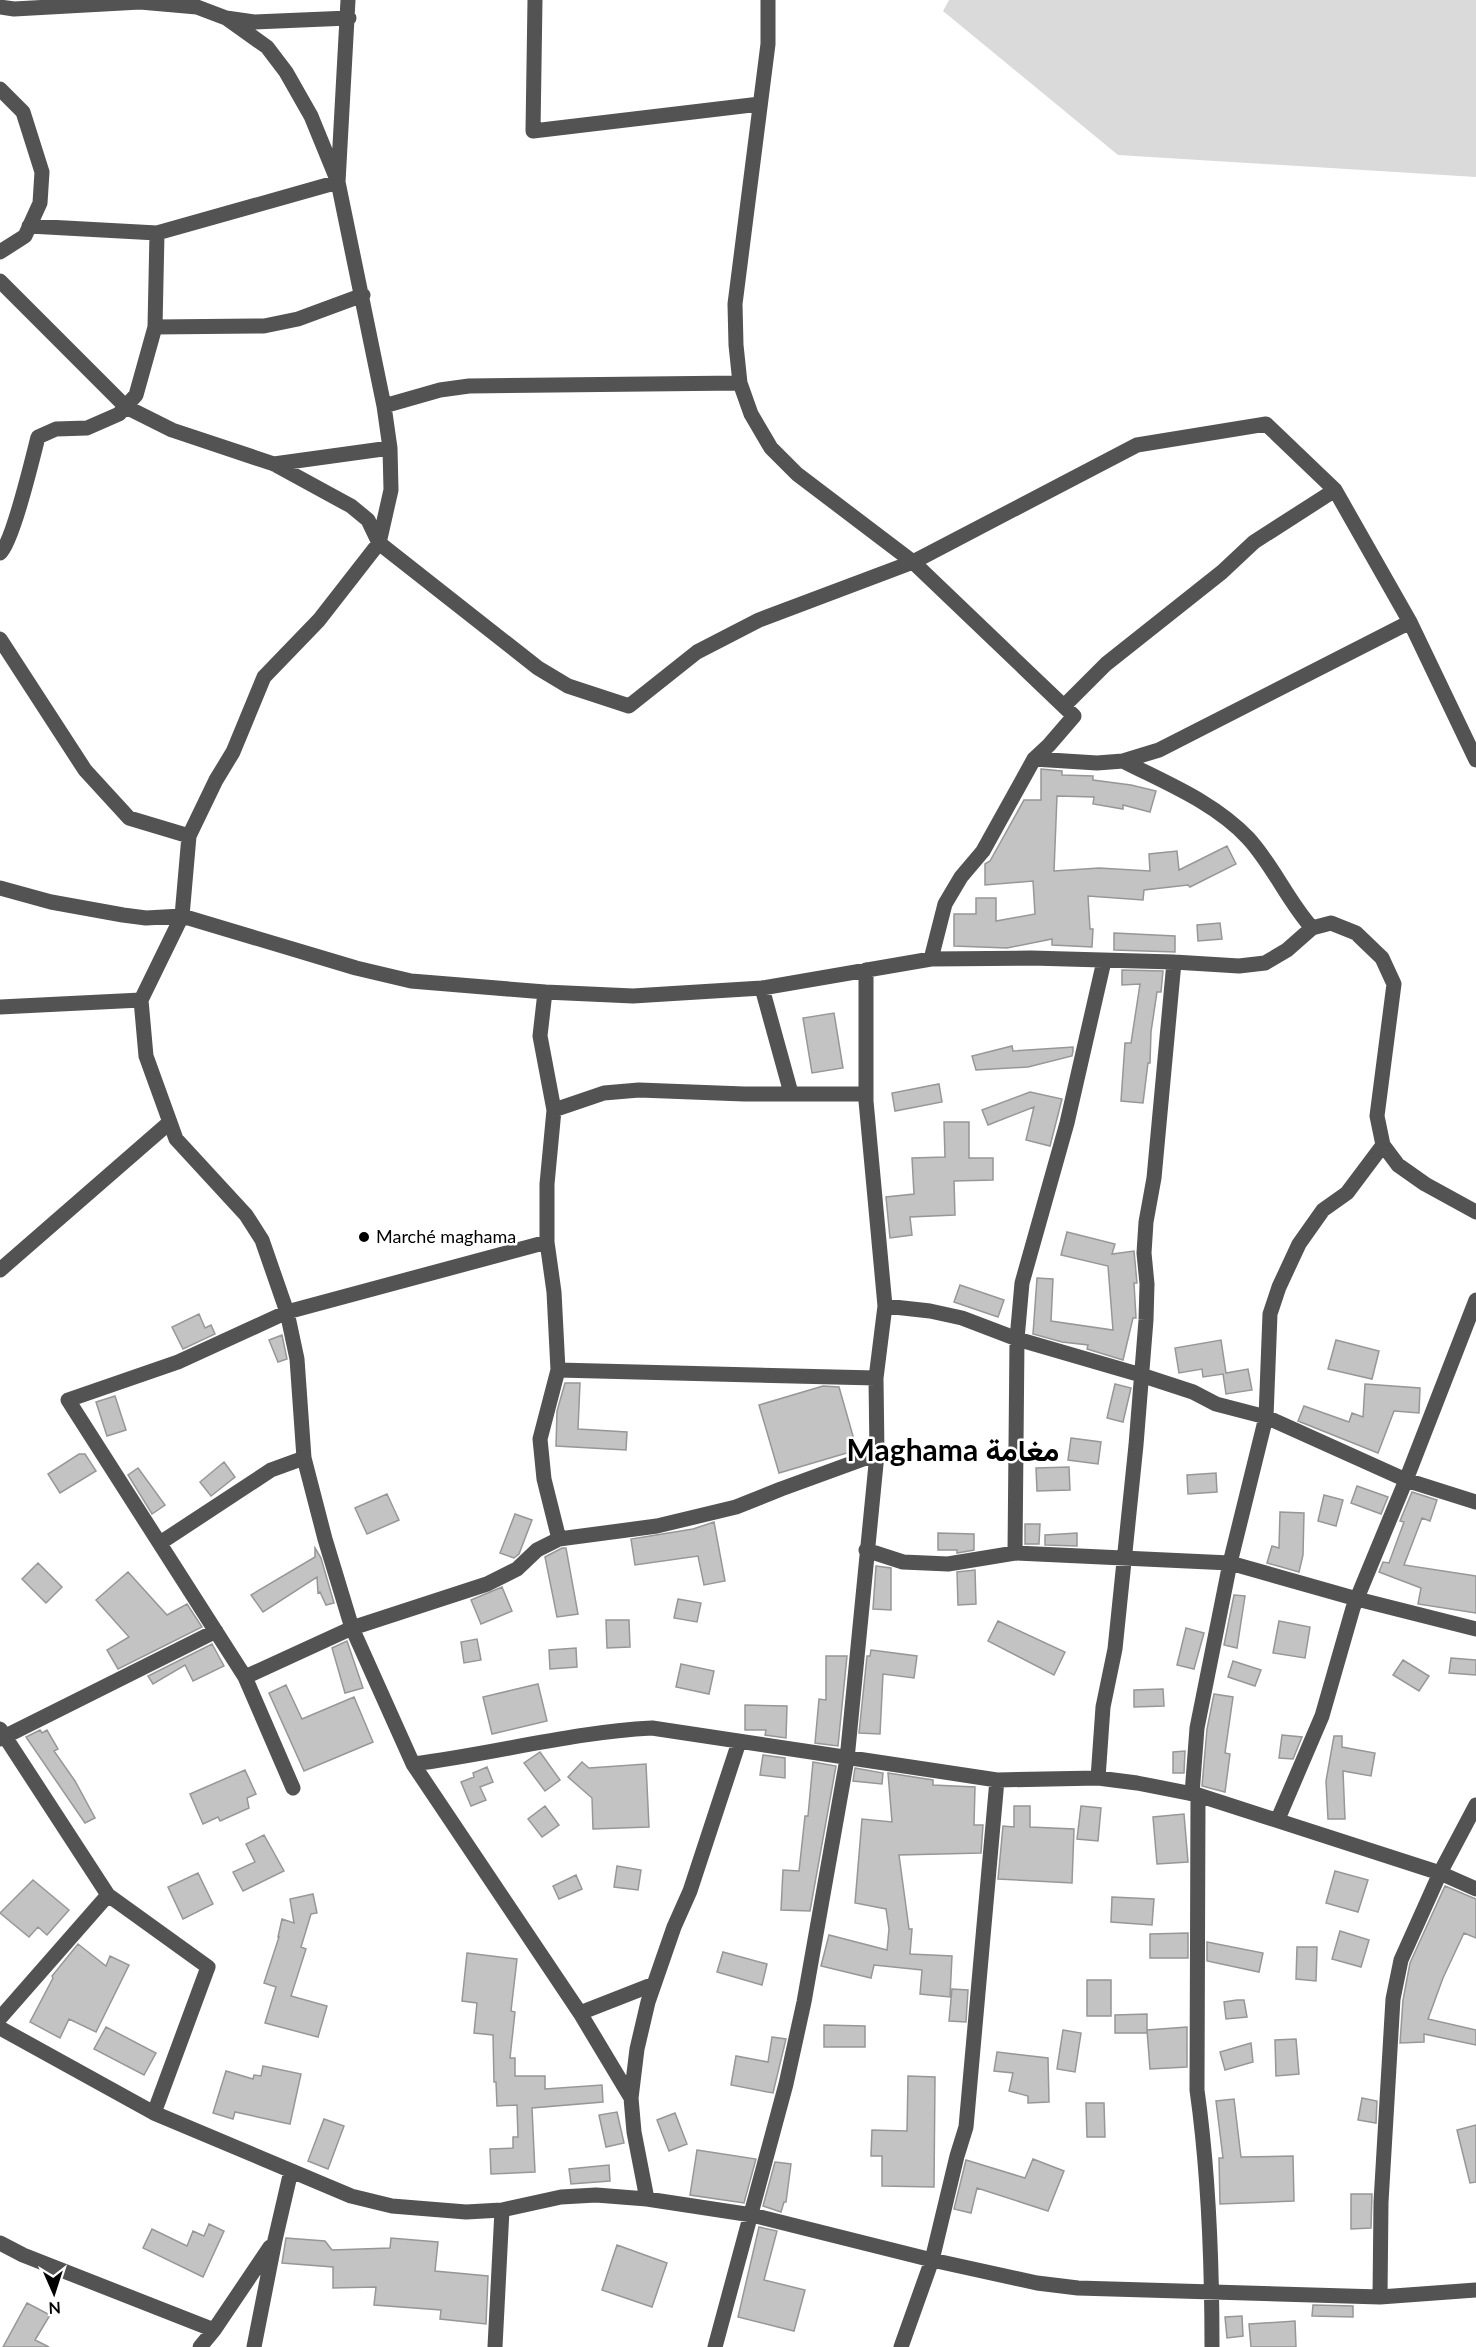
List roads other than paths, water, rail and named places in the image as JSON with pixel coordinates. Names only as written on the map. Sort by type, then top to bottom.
[{"type":"street","points":[[338,182],[349,18],[348,0]]},
{"type":"street","points":[[535,0],[533,131],[760,104]]},
{"type":"street","points":[[768,0],[768,44],[735,304],[740,382],[751,414],[771,448],[797,474],[913,562],[1074,716],[1034,759],[983,851],[961,877],[945,904],[931,959]]},
{"type":"street","points":[[0,7],[14,9],[140,2],[197,7],[226,18],[254,22],[349,18]]},
{"type":"street","points":[[226,18],[267,47],[286,72],[311,116],[338,182],[384,406],[390,448],[391,490],[379,543],[319,620],[264,677],[233,752],[216,780],[189,836],[182,916],[141,1000],[146,1056],[176,1139],[246,1215],[262,1240],[287,1312],[297,1359],[304,1458],[352,1628],[413,1764],[580,2013],[631,2098]]},
{"type":"street","points":[[0,89],[23,112],[42,171],[40,203],[24,236],[0,252]]},
{"type":"street","points":[[29,226],[157,233],[338,182]]},
{"type":"street","points":[[0,553],[8,541],[38,437],[56,429],[87,428],[119,414],[136,395],[155,327],[157,233]]},
{"type":"street","points":[[0,281],[126,407],[172,430],[274,464],[351,506],[368,520],[379,543],[538,668],[568,686],[629,706],[697,652],[759,620],[913,562],[1137,445],[1266,424],[1335,490],[1410,622],[1476,760]]},
{"type":"street","points":[[155,327],[264,326],[298,319],[363,296]]},
{"type":"street","points":[[384,406],[440,390],[469,386],[740,382]]},
{"type":"street","points":[[274,464],[390,448]]},
{"type":"street","points":[[1064,706],[1106,664],[1222,572],[1254,542],[1335,490]]},
{"type":"street","points":[[1034,759],[1097,763],[1123,761],[1159,750],[1410,622]]},
{"type":"street","points":[[0,639],[85,770],[129,818],[189,836]]},
{"type":"street","points":[[1123,761],[1195,798],[1229,820],[1249,840],[1270,868],[1296,910],[1312,927]]},
{"type":"street","points":[[0,888],[51,902],[123,915],[146,918],[182,916],[356,968],[411,981],[545,992],[633,996],[762,988],[931,959],[1031,958],[1239,966],[1265,963],[1287,950],[1312,927],[1331,923],[1356,933],[1382,958],[1394,984],[1377,1116],[1383,1145],[1398,1165],[1425,1184],[1476,1212]]},
{"type":"street","points":[[1015,1553],[1017,1339],[1022,1283],[1067,1123],[1104,961]]},
{"type":"street","points":[[1098,1778],[1102,1707],[1115,1649],[1142,1375],[1147,1284],[1144,1252],[1146,1222],[1154,1178],[1174,962]]},
{"type":"street","points":[[715,2347],[786,2084],[804,2002],[847,1759],[877,1454],[876,1378],[885,1306],[866,1094],[866,970]]},
{"type":"street","points":[[762,988],[791,1093]]},
{"type":"street","points":[[545,992],[540,1036],[554,1110],[547,1184],[547,1242],[554,1292],[558,1370],[540,1439],[544,1479],[559,1539]]},
{"type":"street","points":[[0,1007],[141,1000]]},
{"type":"street","points":[[554,1110],[604,1093],[639,1090],[744,1094],[866,1094]]},
{"type":"street","points":[[0,1270],[170,1122]]},
{"type":"street","points":[[1212,2347],[1212,2291],[1202,2130],[1197,2091],[1195,1794],[1197,1728],[1230,1563],[1266,1417],[1270,1314],[1279,1287],[1299,1244],[1323,1210],[1347,1194],[1383,1145]]},
{"type":"street","points":[[292,1788],[245,1677],[68,1400],[178,1362],[287,1312],[547,1242]]},
{"type":"street","points":[[1278,1819],[1322,1716],[1357,1599],[1476,1300]]},
{"type":"street","points":[[885,1306],[930,1311],[962,1318],[1017,1339],[1142,1375],[1193,1392],[1216,1404],[1266,1417],[1406,1480],[1476,1502]]},
{"type":"street","points":[[558,1370],[876,1378]]},
{"type":"street","points":[[245,1677],[352,1628],[487,1584],[517,1569],[537,1550],[559,1539],[657,1526],[736,1508],[877,1454]]},
{"type":"street","points":[[159,1543],[271,1470],[304,1458]]},
{"type":"street","points":[[866,1550],[903,1562],[948,1564],[1015,1553],[1230,1563],[1357,1599],[1476,1629]]},
{"type":"street","points":[[153,2113],[208,1967],[108,1894],[2,1735],[216,1631]]},
{"type":"street","points":[[413,1764],[468,1757],[615,1730],[652,1728],[739,1743],[997,1780],[1098,1778],[1195,1794],[1440,1873],[1476,1889]]},
{"type":"street","points":[[647,2199],[634,2132],[631,2098],[637,2049],[654,1984],[674,1927],[690,1891],[739,1743]]},
{"type":"street","points":[[901,2347],[932,2260],[966,2127],[997,1780]]},
{"type":"street","points":[[1380,2297],[1381,2202],[1393,1999],[1401,1960],[1440,1873],[1476,1805]]},
{"type":"street","points":[[0,2018],[108,1894]]},
{"type":"street","points":[[580,2013],[654,1984]]},
{"type":"street","points":[[0,2028],[153,2113],[351,2196],[392,2206],[466,2212],[502,2210],[561,2197],[596,2195],[647,2199],[752,2215],[932,2260],[1037,2283],[1078,2288],[1380,2297],[1476,2290]]},
{"type":"street","points":[[254,2347],[291,2170]]},
{"type":"street","points":[[495,2347],[502,2210]]},
{"type":"street","points":[[200,2347],[275,2240]]},
{"type":"street","points":[[0,2244],[214,2330]]},
{"type":"place","name":"Marché maghama","points":[[364,1237]]},
{"type":"district","name":"Maghama مغامة","points":[[953,1451]]}]
